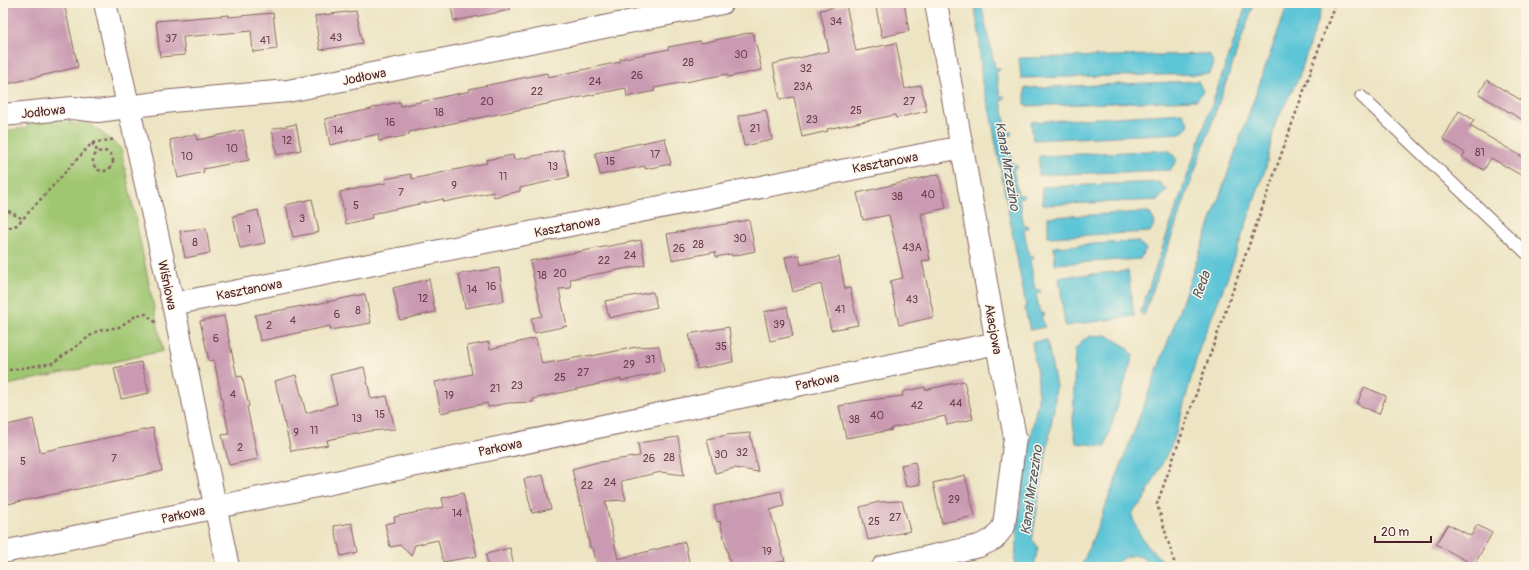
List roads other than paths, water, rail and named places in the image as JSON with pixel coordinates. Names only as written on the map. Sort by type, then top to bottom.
[{"type":"street","name":"Wiśniowa","points":[[105,3],[175,315],[228,567]]},
{"type":"street","name":"Jodłowa","points":[[3,115],[73,108],[98,111],[172,101],[288,91],[722,3]]},
{"type":"street","name":"Akacjowa","points":[[883,567],[979,546],[994,539],[1004,526],[1015,437],[936,3]]},
{"type":"street","name":"Kasztanowa","points":[[175,315],[962,147]]},
{"type":"street","name":"Parkowa","points":[[3,552],[997,343]]},
{"type":"lane","points":[[1361,96],[1526,252]]},
{"type":"water","name":"Kanał Mrzezino","points":[[974,3],[981,3],[995,68],[999,68],[1000,70],[996,72],[1000,96],[1004,96],[1005,98],[1001,100],[1007,132],[1011,132],[1012,134],[1007,137],[1013,165],[1017,165],[1017,168],[1013,169],[1018,195],[1023,195],[1023,197],[1019,199],[1024,226],[1028,226],[1029,228],[1024,230],[1029,256],[1034,256],[1034,258],[1030,260],[1035,290],[1040,290],[1041,292],[1036,294],[1040,313],[1044,313],[1045,315],[1041,316],[1045,327],[1030,330],[1025,310],[1026,306],[989,107],[982,84],[980,39]]},
{"type":"water","points":[[1247,3],[1254,3],[1144,315],[1140,313]]},
{"type":"water","name":"Reda","points":[[1288,3],[1323,3],[1299,77],[1275,124],[1266,167],[1227,279],[1200,346],[1174,440],[1142,503],[1135,508],[1132,516],[1144,541],[1163,561],[1159,567],[1141,557],[1128,556],[1117,563],[1114,567],[1081,567],[1102,516],[1173,328]]},
{"type":"water","points":[[1209,54],[1214,65],[1209,74],[1021,78],[1019,58]]},
{"type":"water","points":[[1198,81],[1203,91],[1197,100],[1025,106],[1025,88]]},
{"type":"water","points":[[1182,113],[1189,124],[1182,133],[1033,140],[1031,122]]},
{"type":"water","points":[[1169,150],[1177,160],[1170,170],[1039,175],[1039,156]]},
{"type":"water","points":[[1159,182],[1167,190],[1158,200],[1043,205],[1042,187]]},
{"type":"water","points":[[1149,212],[1155,222],[1150,232],[1048,237],[1048,217]]},
{"type":"water","points":[[1137,241],[1146,249],[1140,259],[1055,264],[1054,247]]},
{"type":"water","points":[[1128,271],[1134,316],[1065,326],[1059,277]]},
{"type":"water","points":[[1107,335],[1128,348],[1133,356],[1105,446],[1076,443],[1073,423],[1075,350],[1083,340],[1091,336]]},
{"type":"water","name":"Kanał Mrzezino","points":[[1047,340],[1056,386],[1054,408],[1032,539],[1038,547],[1034,567],[1014,567],[1026,456],[1038,402],[1038,381],[1032,342]]}]
